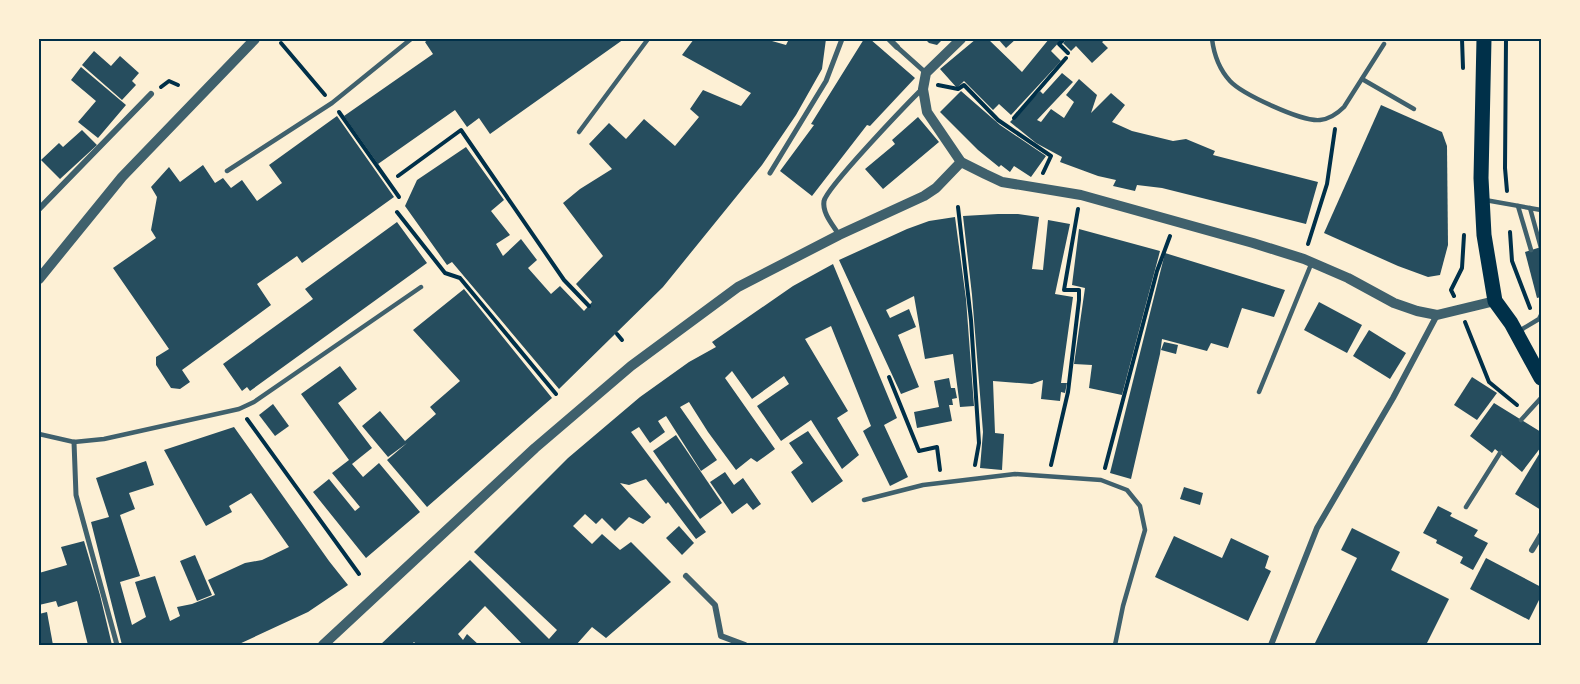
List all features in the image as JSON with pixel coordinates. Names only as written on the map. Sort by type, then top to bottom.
[{"type":"main road","points":[[1484,39],[1482,199],[1484,235],[1495,301],[1541,378]]},
{"type":"street","points":[[39,279],[122,177],[255,39]]},
{"type":"street","points":[[770,173],[826,81],[842,39]]},
{"type":"street","points":[[889,39],[924,82],[927,112],[961,162],[1002,182],[1081,195],[1308,260],[1394,303],[1417,311],[1437,315],[1495,301]]},
{"type":"street","points":[[839,235],[824,210],[824,199],[961,39]]},
{"type":"street","points":[[39,209],[151,94]]},
{"type":"street","points":[[323,645],[535,448],[631,366],[738,287],[839,235],[924,196],[936,188],[961,162]]},
{"type":"street","points":[[1271,645],[1317,528],[1393,398],[1437,315]]},
{"type":"street","points":[[74,442],[76,495],[117,645]]},
{"type":"street","points":[[1532,550],[1541,535]]},
{"type":"street","points":[[686,576],[715,604],[721,636],[745,645]]},
{"type":"lane","points":[[227,171],[332,103],[411,39]]},
{"type":"lane","points":[[579,132],[648,39]]},
{"type":"lane","points":[[1212,39],[1216,61],[1232,83],[1264,101],[1305,119],[1320,120],[1337,114],[1344,107],[1384,44]]},
{"type":"lane","points":[[1362,79],[1414,109]]},
{"type":"lane","points":[[1482,199],[1541,211]]},
{"type":"lane","points":[[1518,206],[1531,250]]},
{"type":"lane","points":[[1530,208],[1541,248]]},
{"type":"lane","points":[[1259,392],[1308,260]]},
{"type":"lane","points":[[39,434],[74,442],[104,439],[239,409],[254,402],[421,287]]},
{"type":"lane","points":[[1515,333],[1539,319],[1541,315]]},
{"type":"lane","points":[[1521,420],[1541,398]]},
{"type":"lane","points":[[1466,507],[1500,453]]},
{"type":"lane","points":[[864,500],[942,482],[1015,474],[1101,480],[1127,490],[1140,506],[1145,530],[1123,606],[1115,645]]},
{"type":"path","points":[[1064,39],[1059,44],[1068,53]]},
{"type":"path","points":[[281,43],[332,103],[399,197]]},
{"type":"path","points":[[1014,118],[1066,58]]},
{"type":"path","points":[[924,82],[958,89],[964,85],[1000,118],[1051,156],[1036,187]]},
{"type":"path","points":[[1308,260],[1327,184],[1337,114]]},
{"type":"path","points":[[398,176],[461,130],[564,280],[589,306]]},
{"type":"path","points":[[1048,475],[1070,380],[1079,290],[1064,290],[1081,195]]},
{"type":"path","points":[[958,207],[971,320],[979,443],[972,478]]},
{"type":"path","points":[[398,212],[445,273],[460,278],[556,394]]},
{"type":"path","points":[[1101,480],[1157,271],[1176,222]]},
{"type":"path","points":[[1464,322],[1489,382],[1526,413]]},
{"type":"path","points":[[617,334],[622,340]]},
{"type":"path","points":[[889,377],[919,451],[937,447],[942,482]]},
{"type":"path","points":[[239,409],[359,574]]},
{"type":"building","points":[[429,39],[624,39],[490,134],[479,118],[467,127],[455,110],[378,164],[344,116],[433,54],[425,42]]},
{"type":"building","points":[[694,39],[765,39],[786,45],[789,39],[826,39],[822,69],[796,115],[762,165],[663,287],[559,389],[452,262],[447,265],[405,206],[417,180],[466,147],[504,200],[491,211],[510,235],[496,244],[503,256],[521,239],[537,260],[528,268],[551,294],[560,286],[584,311],[592,302],[576,284],[603,256],[563,203],[580,189],[612,169],[589,144],[609,123],[626,139],[644,119],[675,146],[699,117],[690,109],[703,90],[741,106],[751,93],[682,55]]},
{"type":"building","points":[[864,39],[870,39],[915,78],[870,126],[867,125],[812,196],[780,171],[814,125],[811,124]]},
{"type":"building","points":[[925,39],[943,39],[937,45]]},
{"type":"building","points":[[976,39],[988,39],[1022,72],[1049,39],[1062,39],[1051,51],[1061,61],[1011,115],[999,104],[993,110],[964,81],[957,88],[940,69]]},
{"type":"building","points":[[998,39],[1016,39],[1006,48]]},
{"type":"building","points":[[1067,39],[1106,39],[1102,42],[1108,48],[1092,63],[1076,46],[1071,51],[1063,43]]},
{"type":"building","points":[[94,51],[111,66],[120,56],[139,73],[132,81],[136,85],[122,100],[82,65]]},
{"type":"building","points":[[81,67],[126,105],[98,138],[78,122],[96,101],[71,80]]},
{"type":"building","points":[[1062,73],[1073,82],[1037,120],[1041,122],[1051,109],[1064,118],[1074,102],[1066,95],[1079,79],[1097,95],[1091,113],[1111,93],[1125,105],[1112,122],[1132,131],[1173,141],[1186,139],[1215,151],[1213,155],[1318,182],[1306,224],[1162,188],[1137,185],[1135,191],[1113,186],[1116,180],[1060,162],[1062,157],[1036,143],[1010,122],[1040,91],[1043,94]]},
{"type":"building","points":[[961,91],[1000,125],[1046,156],[1031,177],[1014,166],[1010,172],[1001,165],[999,167],[978,150],[940,112]]},
{"type":"building","points":[[1381,105],[1442,132],[1447,146],[1448,245],[1440,275],[1428,277],[1324,233]]},
{"type":"building","points":[[337,116],[394,197],[302,263],[297,256],[257,284],[271,305],[182,370],[190,382],[180,389],[171,388],[156,365],[156,357],[169,349],[113,268],[156,238],[151,230],[157,197],[151,187],[169,167],[180,182],[203,165],[215,183],[223,178],[231,188],[242,180],[257,201],[282,183],[269,165]]},
{"type":"building","points":[[918,117],[939,142],[883,189],[865,169],[895,144],[892,140]]},
{"type":"building","points":[[82,130],[97,145],[60,179],[41,160],[59,143],[63,147]]},
{"type":"building","points":[[998,214],[1039,217],[1032,269],[1043,270],[1048,220],[1070,224],[1055,294],[1073,297],[1061,383],[1067,383],[1065,393],[1061,392],[1060,401],[1041,399],[1043,380],[1032,384],[993,381],[995,433],[1004,434],[1002,470],[980,468],[983,432],[963,216]]},
{"type":"building","points":[[955,217],[966,299],[974,406],[960,407],[953,354],[925,359],[914,296],[886,310],[890,318],[909,309],[916,327],[898,335],[919,387],[901,394],[839,260],[907,229],[929,221]]},
{"type":"building","points":[[397,222],[427,263],[250,391],[247,387],[242,391],[223,364],[313,299],[305,289]]},
{"type":"building","points":[[1079,229],[1160,251],[1122,395],[1089,388],[1092,365],[1074,364],[1085,288],[1072,285]]},
{"type":"building","points":[[1541,247],[1541,297],[1537,298],[1525,252]]},
{"type":"building","points":[[1165,253],[1285,290],[1274,317],[1242,308],[1228,348],[1211,343],[1207,351],[1162,339],[1131,479],[1110,473]]},
{"type":"building","points":[[833,264],[897,418],[884,425],[908,477],[890,486],[863,431],[871,426],[831,326],[805,339],[848,411],[837,418],[859,455],[842,469],[811,420],[781,441],[757,406],[789,384],[784,376],[752,399],[732,371],[725,378],[775,449],[757,462],[751,458],[736,470],[689,402],[680,407],[717,460],[701,471],[666,416],[658,421],[665,432],[650,443],[639,427],[631,432],[706,532],[696,539],[668,502],[666,504],[646,479],[629,485],[620,483],[651,517],[643,524],[629,517],[615,531],[602,518],[596,524],[585,514],[573,526],[592,544],[602,534],[620,550],[631,542],[671,582],[606,638],[592,627],[576,645],[523,645],[485,606],[458,634],[463,640],[467,634],[479,645],[417,645],[414,642],[411,645],[380,645],[470,560],[549,639],[557,630],[474,552],[568,458],[640,397],[689,362],[716,347],[712,342],[793,286]]},
{"type":"building","points":[[464,289],[552,398],[427,507],[387,460],[407,443],[388,457],[362,426],[380,411],[405,441],[436,414],[430,407],[460,381],[413,330]]},
{"type":"building","points":[[1319,302],[1362,325],[1347,353],[1304,330]]},
{"type":"building","points":[[1369,330],[1406,353],[1390,379],[1353,356]]},
{"type":"building","points":[[1164,342],[1178,345],[1176,354],[1161,350]]},
{"type":"building","points":[[340,366],[357,389],[338,403],[372,448],[352,464],[363,477],[379,463],[420,512],[366,558],[313,492],[329,479],[355,511],[360,507],[332,473],[349,460],[301,394]]},
{"type":"building","points":[[1472,377],[1497,393],[1477,420],[1454,405]]},
{"type":"building","points":[[949,378],[951,388],[955,388],[957,398],[952,399],[953,405],[949,405],[952,421],[917,428],[914,412],[939,407],[934,381]]},
{"type":"building","points":[[1494,403],[1541,432],[1541,447],[1522,472],[1495,449],[1492,453],[1470,436]]},
{"type":"building","points":[[273,404],[289,426],[275,436],[259,415]]},
{"type":"building","points":[[234,427],[348,585],[308,612],[237,645],[122,645],[91,522],[109,517],[96,478],[146,461],[154,485],[129,493],[135,509],[120,515],[140,576],[120,582],[132,625],[146,617],[135,582],[155,576],[170,621],[180,616],[177,607],[215,595],[208,580],[245,563],[262,560],[289,547],[251,493],[229,506],[232,512],[206,526],[164,450]]},
{"type":"building","points":[[808,431],[843,481],[812,503],[791,472],[803,463],[789,443]]},
{"type":"building","points":[[676,435],[722,503],[700,519],[653,451]]},
{"type":"building","points":[[1541,451],[1541,510],[1515,494]]},
{"type":"building","points":[[725,472],[734,485],[743,478],[761,504],[753,510],[747,503],[732,514],[710,482]]},
{"type":"building","points":[[1184,487],[1203,493],[1200,505],[1180,499]]},
{"type":"building","points":[[1438,506],[1452,513],[1450,516],[1478,530],[1474,536],[1488,543],[1473,570],[1460,563],[1463,557],[1436,543],[1437,540],[1423,533]]},
{"type":"building","points":[[679,526],[694,543],[682,555],[666,538]]},
{"type":"building","points":[[1352,528],[1400,552],[1391,570],[1449,599],[1426,645],[1314,645],[1357,558],[1341,550]]},
{"type":"building","points":[[1174,536],[1222,558],[1231,538],[1269,556],[1265,568],[1271,571],[1248,621],[1155,577]]},
{"type":"building","points":[[84,541],[112,645],[88,645],[77,601],[58,607],[56,601],[39,605],[39,573],[67,565],[61,547]]},
{"type":"building","points":[[195,555],[212,595],[197,601],[180,561]]},
{"type":"building","points":[[1486,558],[1541,587],[1541,596],[1529,620],[1470,589]]},
{"type":"building","points":[[47,612],[53,645],[39,645],[39,614]]}]
